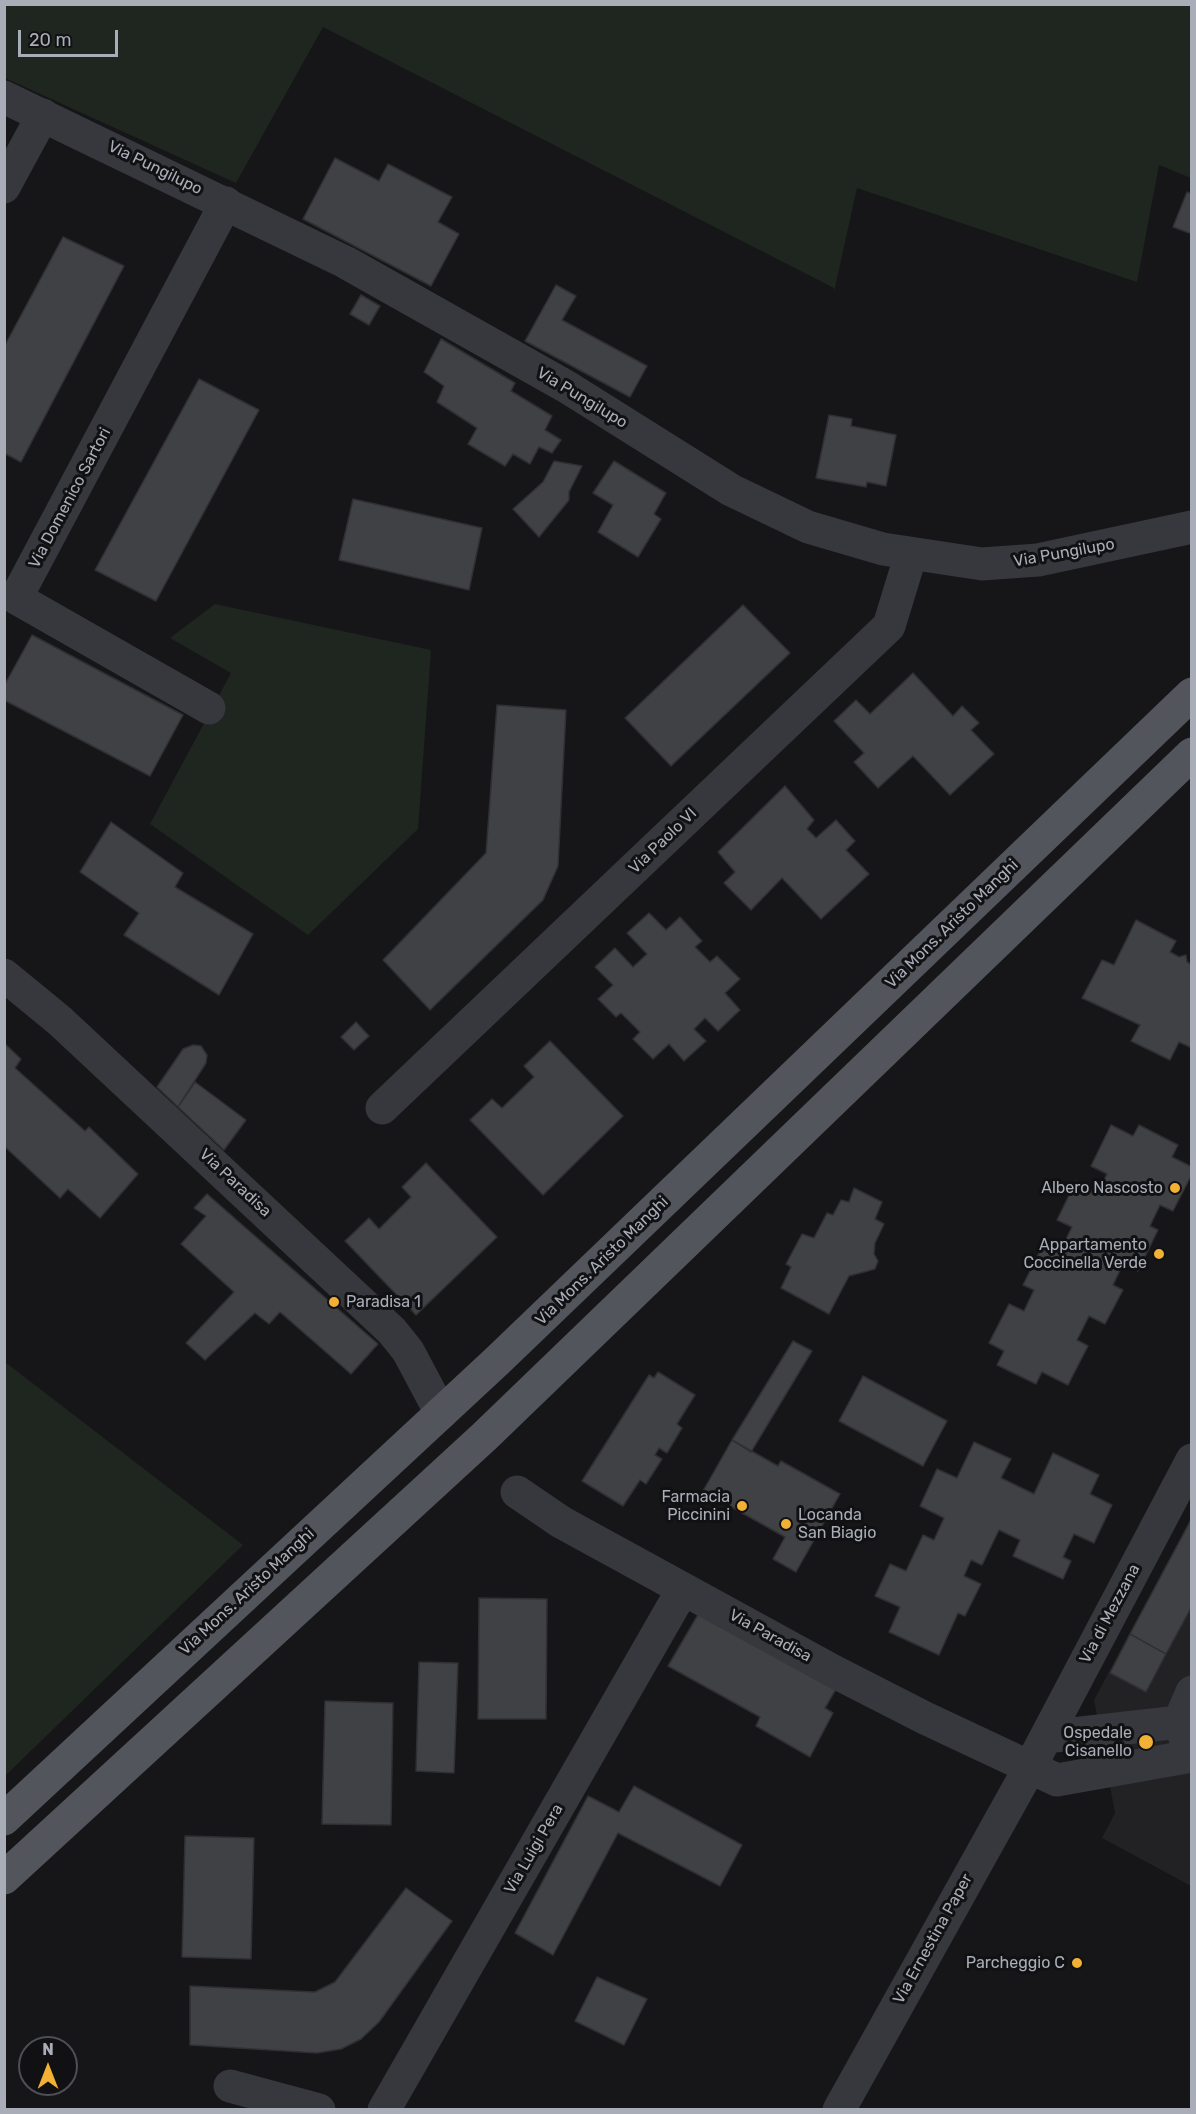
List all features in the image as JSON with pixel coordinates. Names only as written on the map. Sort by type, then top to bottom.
[{"type":"main road","name":"Via Mons. Aristo Manghi","points":[[4,1819],[441,1413],[1191,694]]},
{"type":"main road","points":[[4,1878],[492,1429],[1191,754]]},
{"type":"street","name":"Via Pungilupo","points":[[4,97],[345,262],[567,387],[752,501],[831,534],[911,554],[982,564],[1023,562],[1104,548],[1191,527]]},
{"type":"street","points":[[4,187],[43,115]]},
{"type":"street","name":"Via Domenico Sartori","points":[[208,708],[16,598],[226,203]]},
{"type":"street","name":"Via Paolo VI","points":[[382,1108],[889,626],[911,554]]},
{"type":"street","name":"Via Paradisa","points":[[4,975],[60,1021],[392,1330],[408,1351],[441,1413]]},
{"type":"street","name":"Via di Mezzana","points":[[1029,1769],[1191,1460]]},
{"type":"street","name":"Via Paradisa","points":[[517,1492],[561,1522],[843,1676],[1029,1769],[1057,1780],[1191,1756]]},
{"type":"street","name":"Via Luigi Pera","points":[[384,2109],[683,1589]]},
{"type":"street","points":[[1191,1692],[1179,1722],[1191,1756]]},
{"type":"street","points":[[1046,1737],[1179,1722]]},
{"type":"street","name":"Via Ernestina Paper","points":[[839,2109],[1029,1769]]},
{"type":"street","points":[[230,2086],[319,2109]]},
{"type":"shaded area","points":[[5,4],[1191,5],[1191,178],[1159,165],[1137,282],[857,188],[834,292],[834,288],[323,27],[236,183],[5,78]]},
{"type":"shaded area","points":[[215,604],[431,650],[418,829],[308,935],[150,824],[231,673],[170,638]]},
{"type":"shaded area","points":[[5,1362],[243,1545],[4,1776]]},
{"type":"shaded area","name":"Ospedale Cisanello","points":[[1191,1518],[1191,1886],[1102,1838],[1115,1813],[1094,1700]]},
{"type":"building","points":[[335,158],[379,181],[388,164],[452,197],[438,222],[459,234],[431,286],[303,219]]},
{"type":"building","points":[[1187,192],[1192,194],[1192,234],[1173,227]]},
{"type":"building","points":[[63,237],[124,266],[21,462],[4,453],[4,347]]},
{"type":"building","points":[[556,285],[576,296],[562,320],[647,366],[630,397],[525,341]]},
{"type":"building","points":[[361,295],[380,306],[369,325],[350,314]]},
{"type":"building","points":[[441,339],[515,383],[511,391],[552,416],[545,430],[561,440],[552,453],[539,447],[530,464],[513,454],[505,466],[468,444],[477,428],[437,402],[444,386],[424,372]]},
{"type":"building","points":[[199,379],[259,410],[156,601],[95,570]]},
{"type":"building","points":[[829,415],[852,419],[851,426],[896,435],[886,486],[867,482],[866,487],[816,478]]},
{"type":"building","points":[[554,461],[582,466],[569,492],[569,500],[539,537],[513,509],[543,482]]},
{"type":"building","points":[[614,461],[666,493],[654,514],[661,519],[638,557],[598,532],[613,505],[593,493]]},
{"type":"building","points":[[353,499],[482,528],[469,590],[339,560]]},
{"type":"building","points":[[743,605],[790,653],[671,766],[625,718]]},
{"type":"building","points":[[32,635],[183,715],[150,776],[4,700],[4,686]]},
{"type":"building","points":[[913,673],[953,716],[962,706],[979,723],[971,730],[994,754],[950,795],[913,756],[878,788],[854,762],[864,753],[834,721],[856,700],[870,714]]},
{"type":"building","points":[[497,705],[566,710],[558,866],[543,900],[430,1010],[383,960],[486,853]]},
{"type":"building","points":[[785,786],[814,820],[807,829],[816,838],[836,820],[855,841],[846,850],[869,874],[821,919],[782,878],[751,910],[724,883],[735,872],[718,852]]},
{"type":"building","points":[[111,822],[183,873],[175,887],[253,934],[219,995],[124,935],[139,913],[80,872]]},
{"type":"building","points":[[649,913],[666,930],[680,917],[702,941],[695,947],[710,962],[717,956],[740,979],[725,993],[740,1010],[718,1031],[705,1018],[694,1029],[706,1041],[684,1061],[669,1044],[653,1059],[633,1039],[640,1032],[621,1013],[616,1017],[598,999],[613,985],[595,967],[615,948],[633,967],[647,954],[627,933]]},
{"type":"building","points":[[1136,920],[1176,941],[1170,952],[1179,957],[1186,955],[1187,962],[1192,965],[1192,1048],[1179,1042],[1170,1060],[1131,1041],[1140,1025],[1082,998],[1102,960],[1114,965]]},
{"type":"building","points":[[356,1022],[369,1036],[354,1050],[341,1037]]},
{"type":"building","points":[[550,1041],[623,1116],[543,1195],[470,1120],[492,1099],[502,1108],[534,1077],[524,1066]]},
{"type":"building","points":[[4,1043],[21,1059],[15,1068],[85,1131],[89,1127],[138,1174],[100,1218],[68,1189],[60,1198],[4,1146]]},
{"type":"building","points":[[193,1045],[201,1046],[207,1055],[206,1063],[178,1107],[157,1087],[183,1049]]},
{"type":"building","points":[[195,1082],[246,1120],[224,1150],[178,1107]]},
{"type":"building","points":[[1111,1125],[1133,1136],[1139,1125],[1178,1145],[1172,1157],[1192,1167],[1192,1174],[1173,1211],[1160,1205],[1150,1226],[1158,1230],[1138,1271],[1123,1264],[1113,1285],[1123,1290],[1105,1324],[1089,1316],[1077,1340],[1088,1346],[1068,1385],[1042,1372],[1036,1384],[997,1365],[1004,1351],[989,1343],[1009,1304],[1024,1311],[1034,1290],[1023,1285],[1045,1241],[1061,1249],[1072,1227],[1057,1220],[1076,1181],[1098,1192],[1107,1174],[1091,1166]]},
{"type":"building","points":[[426,1163],[497,1237],[416,1315],[345,1241],[369,1218],[379,1229],[411,1197],[402,1187]]},
{"type":"building","points":[[854,1188],[882,1202],[875,1219],[884,1224],[875,1243],[874,1254],[878,1261],[875,1269],[849,1276],[829,1314],[781,1288],[791,1267],[786,1264],[802,1234],[814,1238],[827,1213],[833,1215],[841,1200],[849,1202]]},
{"type":"building","points":[[207,1194],[378,1344],[351,1374],[280,1312],[269,1324],[255,1313],[205,1360],[186,1343],[234,1292],[181,1244],[206,1216],[194,1208]]},
{"type":"building","points":[[793,1341],[812,1351],[751,1452],[732,1440]]},
{"type":"building","points":[[658,1372],[695,1395],[677,1424],[682,1428],[667,1453],[659,1448],[655,1455],[662,1459],[646,1484],[640,1480],[623,1506],[582,1481],[649,1375],[654,1378]]},
{"type":"building","points":[[863,1376],[947,1421],[923,1466],[839,1421]]},
{"type":"building","points":[[732,1440],[778,1466],[781,1461],[840,1494],[796,1572],[773,1559],[785,1537],[703,1491]]},
{"type":"building","points":[[974,1442],[1011,1459],[1001,1478],[1034,1494],[1053,1453],[1099,1475],[1090,1494],[1112,1505],[1094,1543],[1074,1534],[1063,1557],[1071,1561],[1063,1579],[1013,1556],[1020,1540],[999,1530],[982,1565],[971,1560],[964,1576],[981,1584],[965,1616],[958,1613],[939,1655],[889,1632],[900,1607],[875,1596],[890,1564],[906,1571],[923,1535],[934,1540],[944,1518],[920,1506],[937,1469],[957,1478]]},
{"type":"building","points":[[1192,1518],[1192,1606],[1166,1654],[1130,1634]]},
{"type":"building","points":[[479,1598],[547,1599],[546,1719],[478,1719]]},
{"type":"building","points":[[699,1613],[836,1689],[825,1708],[833,1713],[810,1757],[756,1726],[760,1717],[668,1666]]},
{"type":"building","points":[[1130,1634],[1166,1654],[1146,1692],[1110,1673]]},
{"type":"building","points":[[419,1662],[458,1663],[454,1773],[416,1771]]},
{"type":"building","points":[[325,1701],[393,1703],[391,1825],[322,1824]]},
{"type":"building","points":[[634,1786],[742,1845],[720,1886],[618,1833],[553,1955],[515,1933],[588,1796],[619,1812]]},
{"type":"building","points":[[185,1836],[254,1838],[251,1959],[182,1957]]},
{"type":"building","points":[[406,1888],[452,1921],[379,2022],[361,2039],[341,2049],[317,2053],[190,2045],[190,1986],[315,1992],[335,1982]]},
{"type":"building","points":[[597,1977],[647,1999],[624,2045],[575,2021]]},
{"type":"place","name":"Albero Nascosto","points":[[1175,1188]]},
{"type":"place","name":"Appartamento Coccinella Verde","points":[[1159,1254]]},
{"type":"place","name":"Paradisa 1","points":[[334,1302]]},
{"type":"place","name":"Farmacia Piccinini","points":[[742,1506]]},
{"type":"place","name":"Locanda San Biagio","points":[[786,1524]]},
{"type":"place","name":"Ospedale Cisanello","points":[[1146,1742]]},
{"type":"place","name":"Parcheggio C","points":[[1077,1963]]}]
